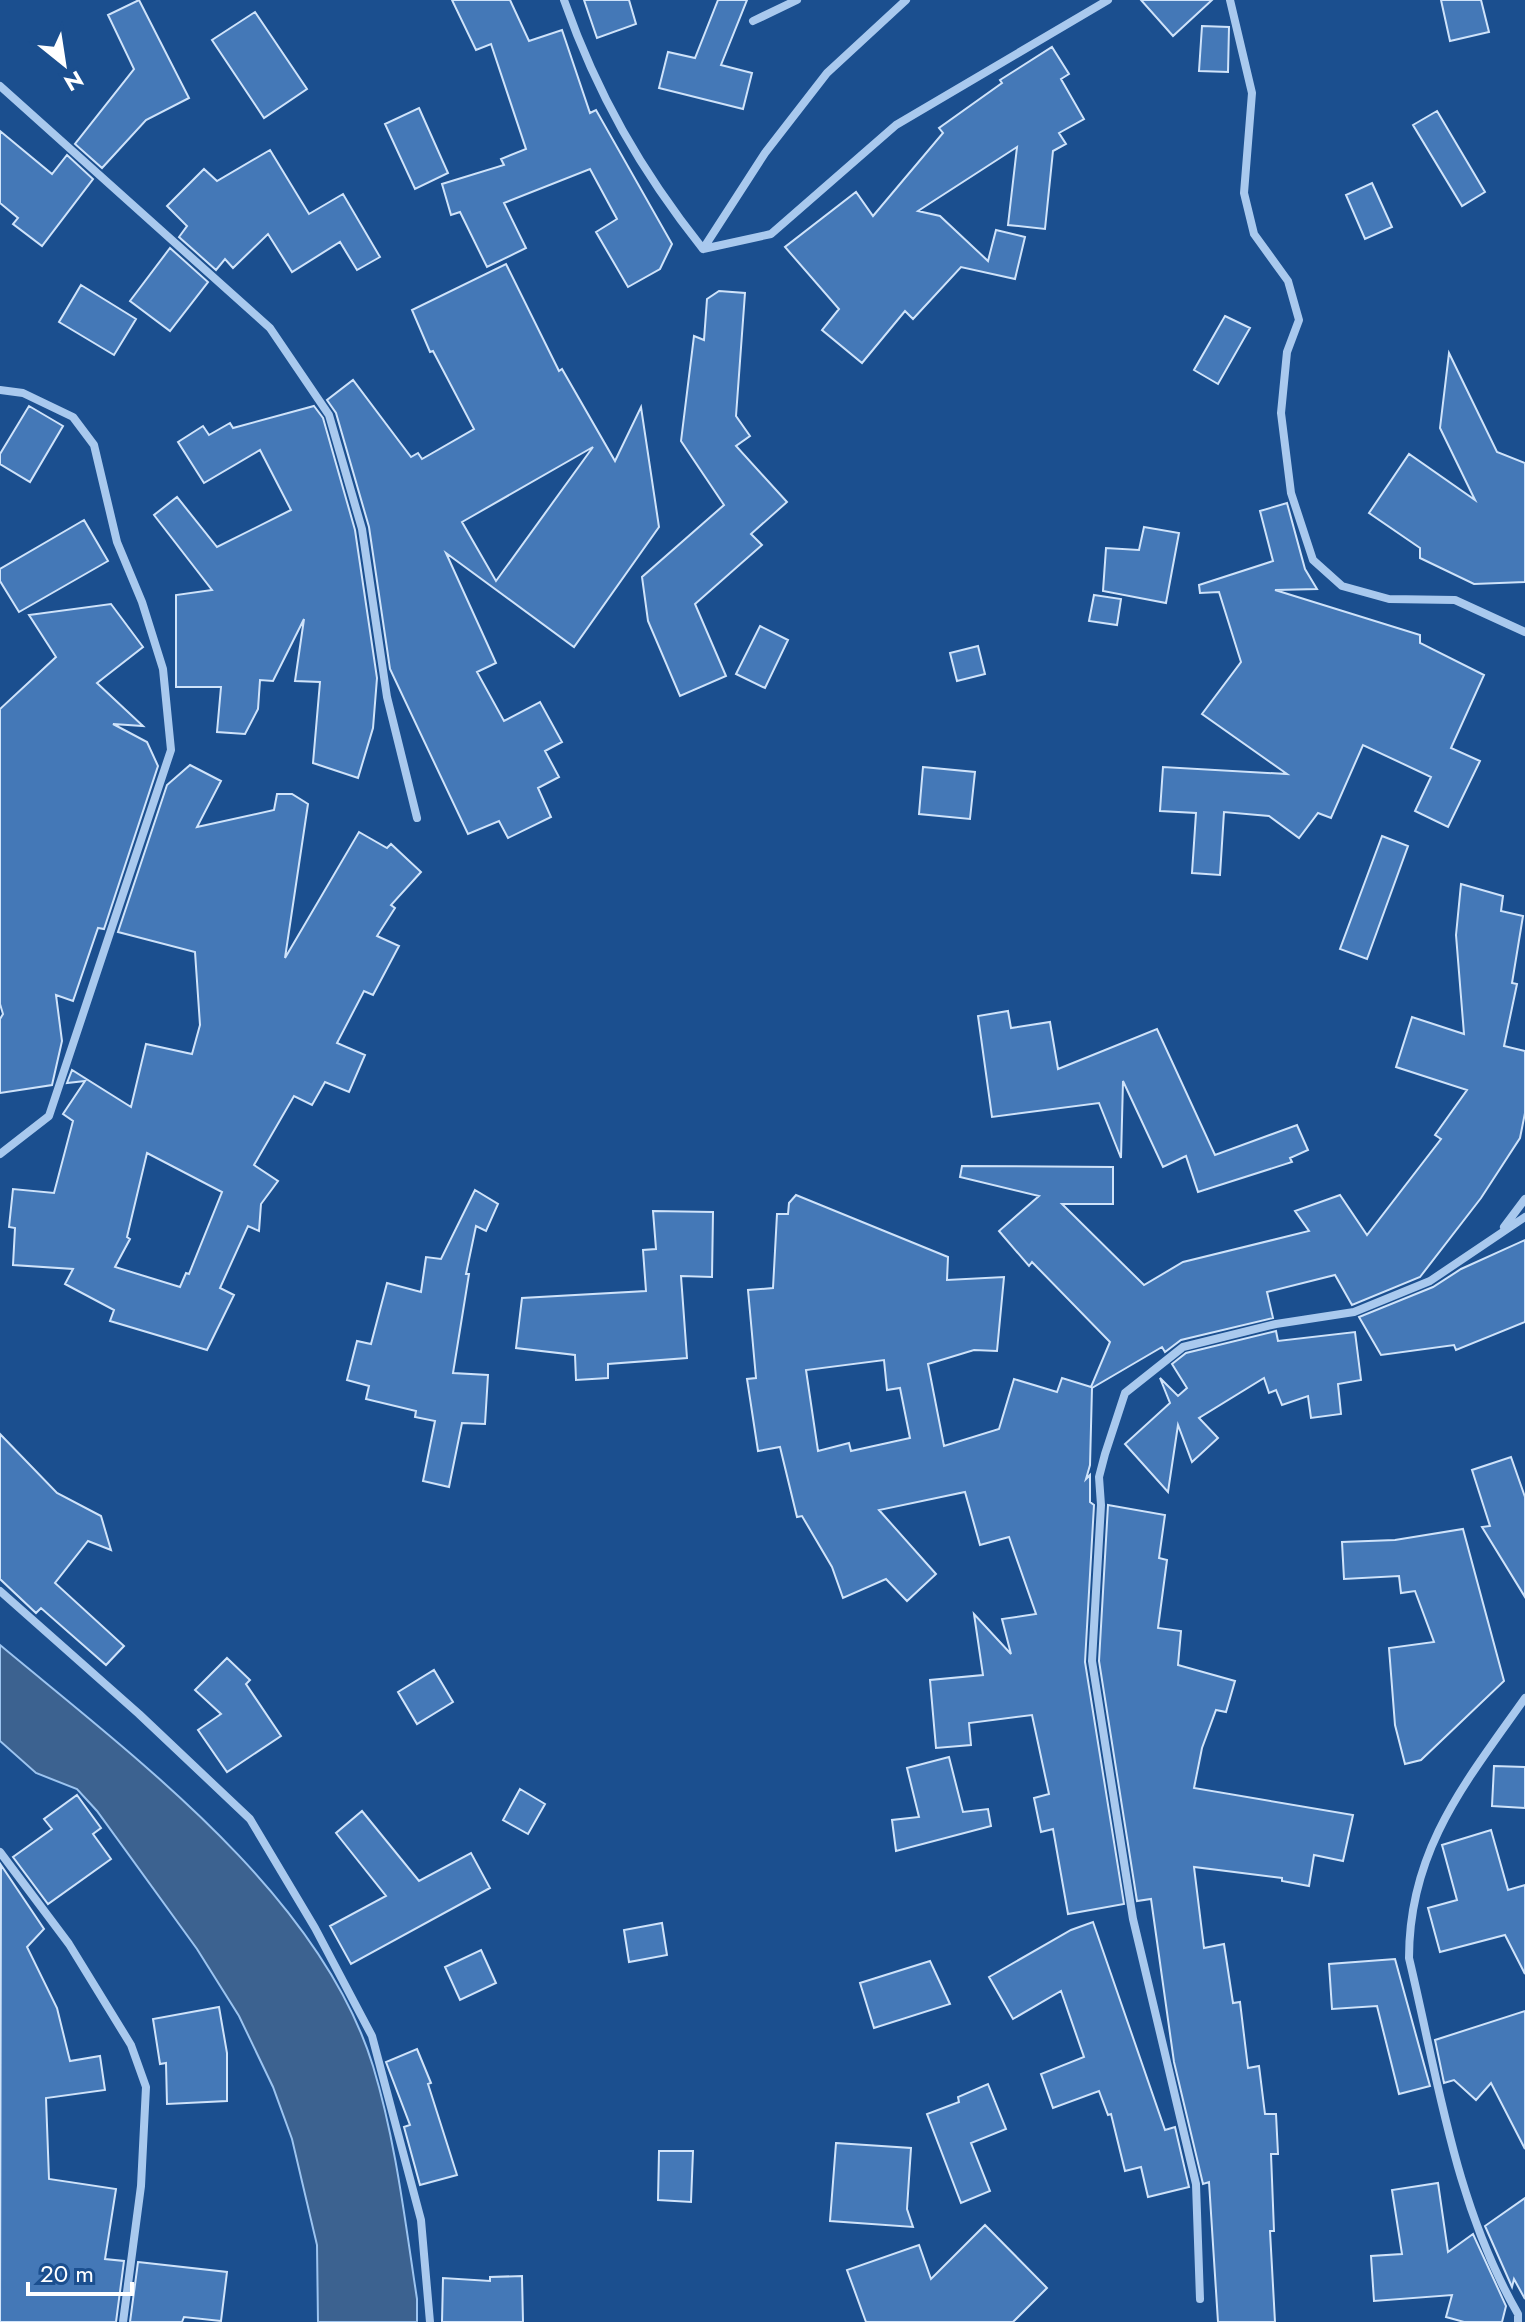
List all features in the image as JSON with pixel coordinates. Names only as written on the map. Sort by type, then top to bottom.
[{"type":"street","points":[[564,0],[586,64],[655,188],[703,249]]},
{"type":"street","points":[[753,21],[797,0]]},
{"type":"street","points":[[703,249],[765,153],[827,73],[906,0]]},
{"type":"street","points":[[703,249],[771,234],[896,125],[1108,0]]},
{"type":"street","points":[[1230,0],[1252,93],[1244,193],[1254,234],[1288,281],[1299,320],[1287,352],[1281,413],[1291,493],[1313,560],[1342,586],[1389,599],[1455,600],[1525,632]]},
{"type":"street","points":[[0,86],[270,328],[329,415],[362,529],[387,697],[417,818]]},
{"type":"street","points":[[0,390],[23,393],[73,417],[94,445],[117,542],[142,602],[163,669],[171,750],[49,1116],[0,1154]]},
{"type":"street","points":[[1501,1231],[1525,1199]]},
{"type":"street","points":[[1200,2299],[1196,2184],[1133,1919],[1092,1661],[1101,1505],[1099,1477],[1105,1454],[1125,1393],[1183,1347],[1276,1324],[1354,1312],[1430,1281],[1525,1217]]},
{"type":"street","points":[[0,1591],[139,1714],[250,1819],[315,1928],[372,2036],[421,2220],[430,2322]]},
{"type":"street","points":[[1518,2322],[1518,2314],[1492,2268],[1467,2205],[1409,1958],[1409,1918],[1417,1881],[1453,1800],[1525,1698]]},
{"type":"street","points":[[0,1852],[69,1944],[131,2045],[146,2087],[139,2201],[123,2322]]},
{"type":"water","points":[[0,1645],[107,1733],[216,1833],[267,1886],[311,1943],[347,2003],[373,2066],[399,2182],[417,2299],[417,2322],[318,2322],[317,2245],[292,2139],[273,2087],[239,2016],[197,1949],[97,1811],[77,1789],[36,1773],[0,1741]]},
{"type":"building","points":[[139,0],[189,98],[146,120],[102,168],[75,144],[134,69],[108,15]]},
{"type":"building","points":[[452,0],[510,0],[529,41],[562,30],[590,113],[596,110],[672,244],[660,269],[628,287],[596,232],[617,219],[590,169],[504,203],[526,248],[487,267],[460,212],[451,215],[442,184],[504,165],[501,159],[526,149],[491,44],[476,50]]},
{"type":"building","points":[[584,0],[629,0],[636,24],[597,38]]},
{"type":"building","points":[[718,0],[747,0],[721,65],[752,73],[743,109],[659,88],[668,52],[695,58]]},
{"type":"building","points":[[1141,0],[1212,0],[1173,36]]},
{"type":"building","points":[[1441,0],[1481,0],[1489,32],[1450,41]]},
{"type":"building","points":[[255,12],[307,89],[264,118],[212,40]]},
{"type":"building","points":[[1202,26],[1229,27],[1228,72],[1199,71]]},
{"type":"building","points":[[1052,47],[1069,74],[1061,79],[1084,119],[1059,133],[1066,144],[1053,151],[1045,229],[1008,225],[1017,147],[918,211],[940,216],[988,261],[996,230],[1025,237],[1015,279],[961,267],[913,319],[905,311],[862,363],[822,330],[839,309],[785,247],[856,192],[873,216],[943,133],[939,128],[1002,83],[1000,80]]},
{"type":"building","points":[[419,108],[448,173],[415,189],[385,124]]},
{"type":"building","points":[[1437,111],[1485,192],[1462,206],[1413,125]]},
{"type":"building","points":[[0,131],[52,174],[67,155],[93,179],[42,246],[13,224],[18,218],[0,203]]},
{"type":"building","points":[[270,150],[309,214],[343,194],[380,257],[357,270],[340,242],[292,272],[268,234],[233,268],[225,259],[216,270],[179,237],[187,226],[167,206],[204,169],[217,181]]},
{"type":"building","points":[[1372,183],[1392,227],[1365,239],[1346,195]]},
{"type":"building","points":[[170,248],[208,282],[170,331],[130,301]]},
{"type":"building","points":[[506,264],[559,371],[562,369],[615,461],[641,407],[659,527],[574,647],[446,553],[496,663],[477,672],[504,721],[540,702],[562,742],[545,751],[559,777],[538,788],[551,817],[508,838],[499,821],[468,834],[390,669],[369,527],[336,413],[327,400],[353,380],[411,457],[418,453],[422,459],[474,429],[433,351],[430,352],[412,310]],"holes":[[[593,447],[496,581],[462,522]]]},
{"type":"building","points":[[81,285],[136,319],[114,355],[59,322]]},
{"type":"building","points":[[719,291],[745,293],[736,416],[750,436],[736,446],[787,502],[751,534],[762,545],[695,604],[726,676],[680,696],[648,621],[642,577],[724,505],[681,441],[694,336],[704,340],[707,299]]},
{"type":"building","points":[[1225,316],[1250,328],[1218,384],[1194,370]]},
{"type":"building","points":[[1449,353],[1497,452],[1525,463],[1525,582],[1474,584],[1420,558],[1420,548],[1369,513],[1409,454],[1475,500],[1440,428]]},
{"type":"building","points":[[29,406],[63,426],[30,482],[0,464],[0,454]]},
{"type":"building","points":[[314,406],[323,418],[355,530],[377,678],[373,728],[358,778],[313,763],[320,682],[295,681],[304,619],[273,681],[260,680],[258,709],[245,734],[217,732],[221,687],[176,687],[176,595],[212,590],[154,515],[177,497],[217,547],[291,510],[260,450],[204,483],[178,442],[203,426],[209,435],[230,423],[233,428]]},
{"type":"building","points":[[1287,503],[1305,569],[1317,589],[1275,590],[1420,635],[1420,643],[1484,675],[1451,748],[1480,761],[1448,827],[1415,811],[1431,777],[1363,745],[1331,818],[1318,813],[1299,838],[1269,816],[1224,812],[1220,875],[1192,873],[1196,813],[1160,811],[1163,767],[1287,774],[1202,714],[1241,662],[1219,592],[1200,593],[1199,585],[1273,561],[1260,511]]},
{"type":"building","points":[[84,520],[108,561],[19,612],[0,581],[0,569]]},
{"type":"building","points":[[1144,527],[1179,533],[1166,603],[1103,591],[1106,548],[1139,550]]},
{"type":"building","points":[[1094,595],[1121,599],[1117,625],[1089,621]]},
{"type":"building","points":[[111,604],[143,647],[97,683],[143,726],[113,724],[147,742],[158,766],[104,929],[98,928],[73,1001],[56,995],[62,1041],[52,1085],[0,1093],[0,1019],[3,1014],[0,1004],[0,709],[56,657],[29,615]]},
{"type":"building","points":[[760,626],[788,640],[765,688],[736,674]]},
{"type":"building","points":[[978,646],[985,674],[957,681],[950,653]]},
{"type":"building","points":[[190,765],[221,781],[197,827],[274,810],[277,794],[292,794],[308,804],[285,958],[359,832],[387,848],[391,844],[421,872],[391,905],[395,908],[377,936],[399,946],[373,995],[364,991],[337,1043],[365,1055],[349,1092],[325,1082],[312,1105],[294,1096],[254,1165],[278,1181],[261,1204],[259,1231],[248,1226],[220,1288],[234,1295],[207,1350],[110,1321],[114,1310],[65,1284],[73,1269],[13,1265],[15,1228],[9,1227],[13,1189],[54,1193],[73,1121],[63,1114],[85,1081],[67,1083],[72,1070],[131,1107],[146,1044],[192,1054],[200,1025],[195,952],[118,932],[167,785]],"holes":[[[147,1153],[222,1192],[189,1274],[186,1273],[180,1287],[115,1267],[130,1239],[127,1237]]]},
{"type":"building","points":[[923,767],[975,772],[970,819],[919,814]]},
{"type":"building","points":[[1382,836],[1408,846],[1367,959],[1340,949]]},
{"type":"building","points":[[1461,884],[1503,896],[1501,911],[1523,916],[1512,983],[1517,984],[1504,1046],[1525,1051],[1525,1113],[1520,1138],[1481,1198],[1420,1277],[1352,1305],[1335,1275],[1267,1292],[1273,1318],[1181,1340],[1165,1352],[1162,1347],[1092,1388],[1090,1465],[1086,1479],[1090,1475],[1090,1502],[1094,1505],[1085,1662],[1124,1904],[1068,1914],[1053,1829],[1041,1832],[1034,1798],[1049,1794],[1032,1715],[969,1723],[971,1745],[936,1748],[930,1680],[983,1675],[974,1614],[1011,1654],[1002,1619],[1036,1614],[1009,1537],[980,1545],[965,1492],[879,1510],[936,1574],[907,1601],[886,1579],[843,1598],[832,1567],[802,1516],[797,1517],[780,1447],[758,1451],[747,1379],[756,1378],[748,1290],[773,1288],[777,1214],[788,1214],[789,1203],[796,1195],[948,1257],[947,1280],[1004,1277],[997,1351],[974,1350],[928,1364],[944,1446],[999,1429],[1014,1379],[1057,1392],[1062,1378],[1091,1387],[1110,1342],[1032,1262],[1029,1266],[999,1231],[1039,1196],[960,1177],[962,1166],[1113,1167],[1113,1204],[1062,1204],[1144,1285],[1183,1262],[1309,1231],[1295,1211],[1340,1195],[1367,1235],[1441,1139],[1435,1135],[1467,1090],[1396,1067],[1412,1017],[1464,1034],[1456,935]],"holes":[[[884,1360],[887,1390],[900,1388],[910,1438],[851,1451],[849,1443],[818,1451],[806,1370]]]},
{"type":"building","points":[[1008,1011],[1011,1028],[1050,1022],[1058,1069],[1157,1029],[1215,1155],[1297,1125],[1308,1150],[1290,1158],[1292,1162],[1198,1192],[1186,1156],[1163,1167],[1123,1081],[1121,1158],[1099,1103],[992,1117],[978,1016]]},
{"type":"building","points":[[475,1190],[498,1204],[486,1231],[476,1226],[466,1274],[469,1274],[453,1373],[488,1375],[485,1424],[462,1423],[449,1487],[423,1481],[435,1421],[415,1417],[416,1411],[366,1399],[369,1386],[347,1380],[357,1341],[371,1344],[387,1283],[421,1292],[426,1257],[441,1259]]},
{"type":"building","points":[[653,1211],[713,1212],[712,1277],[681,1276],[687,1358],[608,1364],[608,1378],[576,1380],[575,1355],[516,1348],[522,1298],[646,1291],[643,1250],[656,1249]]},
{"type":"building","points":[[1525,1240],[1525,1322],[1456,1350],[1454,1345],[1381,1355],[1359,1317],[1433,1287],[1461,1269]]},
{"type":"building","points":[[1276,1331],[1278,1341],[1355,1332],[1361,1380],[1338,1384],[1341,1414],[1311,1418],[1308,1396],[1282,1405],[1276,1390],[1269,1393],[1264,1378],[1199,1418],[1218,1438],[1192,1462],[1178,1425],[1168,1492],[1125,1444],[1170,1403],[1160,1378],[1178,1396],[1187,1388],[1172,1364],[1186,1353]]},
{"type":"building","points":[[0,1434],[57,1493],[101,1516],[111,1550],[88,1541],[55,1583],[124,1646],[106,1665],[41,1608],[36,1613],[0,1579]]},
{"type":"building","points":[[1511,1457],[1525,1497],[1525,1597],[1482,1527],[1490,1526],[1472,1470]]},
{"type":"building","points":[[1108,1505],[1165,1515],[1159,1558],[1167,1560],[1158,1628],[1181,1631],[1178,1665],[1235,1681],[1226,1712],[1216,1710],[1202,1748],[1194,1788],[1353,1815],[1343,1861],[1314,1855],[1309,1886],[1282,1881],[1282,1878],[1194,1867],[1204,1948],[1224,1944],[1233,2003],[1240,2002],[1248,2068],[1259,2066],[1265,2114],[1276,2114],[1278,2154],[1271,2154],[1274,2231],[1270,2231],[1275,2322],[1218,2322],[1209,2182],[1203,2184],[1174,2062],[1151,1899],[1137,1901],[1099,1661]]},
{"type":"building","points":[[1463,1529],[1504,1681],[1421,1760],[1405,1764],[1395,1725],[1389,1648],[1434,1642],[1415,1591],[1401,1593],[1399,1576],[1344,1579],[1342,1542],[1395,1540]]},
{"type":"building","points":[[227,1658],[250,1680],[246,1684],[281,1736],[227,1772],[198,1730],[221,1714],[195,1690]]},
{"type":"building","points":[[434,1670],[453,1702],[417,1724],[398,1692]]},
{"type":"building","points":[[949,1757],[963,1812],[988,1809],[991,1826],[896,1851],[892,1820],[919,1817],[907,1768]]},
{"type":"building","points":[[1494,1766],[1525,1767],[1525,1808],[1492,1806]]},
{"type":"building","points":[[520,1789],[545,1804],[528,1834],[503,1820]]},
{"type":"building","points":[[77,1795],[101,1828],[93,1834],[111,1859],[48,1904],[13,1857],[52,1829],[44,1819]]},
{"type":"building","points":[[362,1811],[419,1881],[471,1853],[490,1888],[351,1964],[330,1926],[386,1896],[336,1833]]},
{"type":"building","points":[[1491,1830],[1508,1890],[1525,1885],[1525,1974],[1505,1935],[1440,1952],[1428,1908],[1457,1900],[1442,1845]]},
{"type":"building","points":[[1,1865],[44,1929],[27,1947],[57,2008],[70,2061],[100,2056],[105,2090],[46,2098],[49,2179],[116,2189],[105,2259],[124,2261],[116,2322],[0,2322]]},
{"type":"building","points":[[1093,1922],[1165,2130],[1175,2127],[1189,2187],[1148,2197],[1141,2167],[1125,2171],[1111,2114],[1108,2115],[1099,2091],[1053,2108],[1041,2074],[1084,2057],[1061,1991],[1013,2019],[989,1977],[1071,1930]]},
{"type":"building","points":[[662,1923],[667,1955],[629,1962],[624,1930]]},
{"type":"building","points":[[481,1950],[496,1983],[460,2000],[445,1967]]},
{"type":"building","points":[[1395,1959],[1430,2086],[1399,2094],[1377,2006],[1332,2009],[1329,1964]]},
{"type":"building","points":[[930,1961],[950,2004],[874,2028],[860,1983]]},
{"type":"building","points":[[219,2007],[227,2053],[227,2101],[167,2104],[166,2063],[160,2064],[153,2019]]},
{"type":"building","points":[[1525,2011],[1525,2149],[1491,2083],[1476,2100],[1454,2080],[1444,2083],[1435,2040]]},
{"type":"building","points":[[417,2049],[431,2083],[428,2084],[457,2175],[420,2185],[404,2127],[410,2125],[386,2062]]},
{"type":"building","points":[[988,2084],[1006,2129],[971,2143],[990,2191],[961,2203],[927,2114],[959,2102],[958,2097]]},
{"type":"building","points":[[836,2143],[911,2148],[907,2209],[913,2227],[830,2221]]},
{"type":"building","points":[[659,2151],[693,2151],[691,2202],[658,2200]]},
{"type":"building","points":[[1438,2183],[1448,2252],[1473,2234],[1506,2306],[1502,2322],[1464,2322],[1446,2317],[1452,2295],[1374,2301],[1371,2256],[1402,2254],[1392,2190]]},
{"type":"building","points":[[1525,2198],[1525,2299],[1514,2279],[1512,2287],[1485,2226]]},
{"type":"building","points":[[985,2225],[1047,2288],[1013,2322],[866,2322],[847,2270],[919,2245],[931,2279]]},
{"type":"building","points":[[138,2262],[227,2272],[221,2321],[184,2317],[182,2322],[130,2322]]},
{"type":"building","points":[[522,2276],[523,2322],[442,2322],[443,2278],[490,2281],[490,2277]]}]
